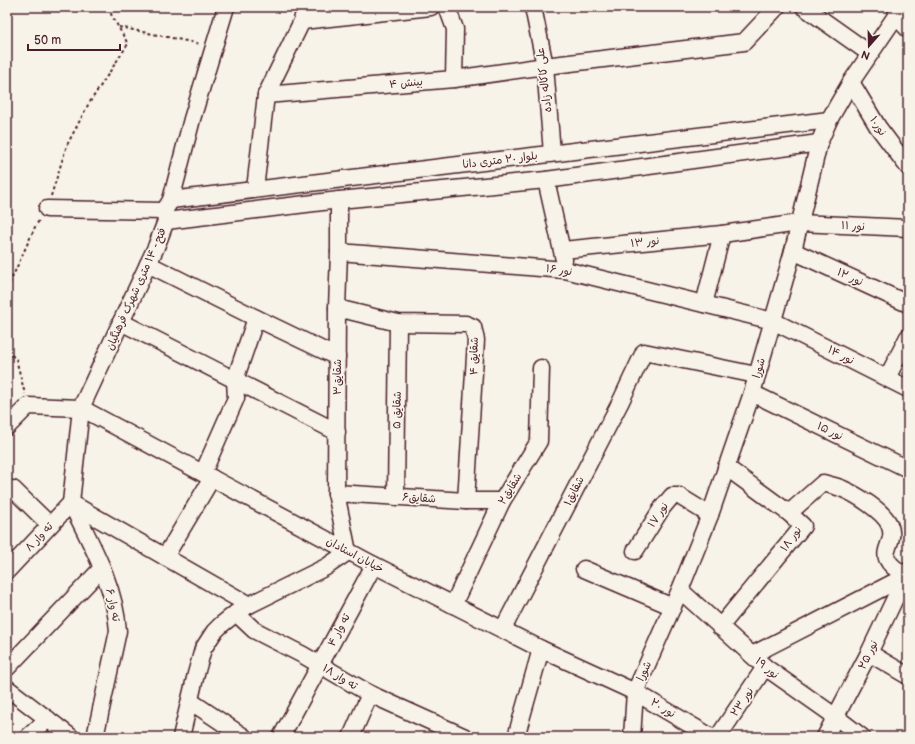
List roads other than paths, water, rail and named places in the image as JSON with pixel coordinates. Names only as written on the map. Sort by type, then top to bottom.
[{"type":"street","name":"فتح - ۱۴ متری شهرک فرهنگیان","points":[[71,503],[81,408],[148,264],[167,211],[192,120],[226,7]]},
{"type":"street","points":[[255,189],[266,95],[303,14],[430,7]]},
{"type":"street","points":[[446,7],[455,29],[454,79]]},
{"type":"street","name":"علی کاکاله زاده","points":[[533,7],[545,66],[552,153]]},
{"type":"street","name":"بینش ۴","points":[[266,95],[454,79],[545,66],[744,42],[777,7]]},
{"type":"street","points":[[804,7],[869,53]]},
{"type":"street","points":[[899,11],[908,29]]},
{"type":"street","name":"شورا","points":[[632,737],[635,692],[673,607],[710,515],[752,393],[792,251],[819,143],[829,120],[850,82],[899,11]]},
{"type":"street","name":"نور۱۰","points":[[850,82],[878,127],[908,167]]},
{"type":"street","name":"بلوار ۲۰ متری دانا","points":[[167,211],[255,189],[829,120]]},
{"type":"street","points":[[47,209],[167,211],[339,200],[546,180],[819,143]]},
{"type":"street","points":[[546,180],[563,250],[565,270]]},
{"type":"street","name":"شقایق۳","points":[[339,200],[336,493],[348,552]]},
{"type":"street","name":"نور ۱۱","points":[[799,223],[908,228]]},
{"type":"street","name":"نور ۱۳","points":[[563,250],[722,234],[799,223]]},
{"type":"street","points":[[704,304],[722,234]]},
{"type":"street","name":"نور ۱۲","points":[[792,251],[908,304]]},
{"type":"street","name":"نور ۱۶","points":[[339,252],[565,270],[773,321]]},
{"type":"street","points":[[148,264],[337,357]]},
{"type":"street","name":"شقایق ۴","points":[[337,308],[398,323],[466,324],[473,327],[476,340],[466,500]]},
{"type":"street","points":[[165,556],[208,476],[236,398],[234,380],[256,318]]},
{"type":"street","name":"نور ۱۴","points":[[773,321],[908,389]]},
{"type":"street","points":[[121,322],[337,432]]},
{"type":"street","name":"شقایق ۵","points":[[396,497],[398,323]]},
{"type":"street","points":[[887,378],[908,337]]},
{"type":"street","name":"شقایق۱","points":[[503,629],[620,403],[644,352],[756,375]]},
{"type":"street","name":"شقایق۲","points":[[454,605],[502,501],[539,441],[541,368]]},
{"type":"street","name":"نور ۱۵","points":[[752,393],[908,470]]},
{"type":"street","points":[[7,426],[28,406],[81,408]]},
{"type":"street","name":"خیابان استادان","points":[[81,408],[348,552],[541,649],[635,692]]},
{"type":"street","name":"نور ۱۸","points":[[720,627],[803,526],[789,513],[726,466]]},
{"type":"street","points":[[752,655],[907,575],[887,561],[886,552],[891,534],[889,524],[884,516],[867,503],[843,489],[823,483],[789,513]]},
{"type":"street","points":[[13,489],[50,525]]},
{"type":"street","name":"شقایق۶","points":[[336,493],[502,501]]},
{"type":"street","name":"نور ۱۷","points":[[635,550],[662,508],[672,496],[678,496],[710,515]]},
{"type":"street","name":"ته وار ۸","points":[[7,571],[71,503]]},
{"type":"street","name":"ته وار ۱۸","points":[[71,503],[165,556],[243,609],[254,630],[303,655],[370,694],[465,737]]},
{"type":"street","name":"ته وار ۶","points":[[71,503],[108,581],[117,616],[118,631],[95,737]]},
{"type":"street","points":[[181,737],[204,649],[208,640],[220,625],[243,609],[326,567],[348,552]]},
{"type":"street","name":"ته وار ۴","points":[[281,737],[374,565]]},
{"type":"street","points":[[7,668],[102,568]]},
{"type":"street","points":[[584,569],[673,607]]},
{"type":"street","name":"نور ۲۵","points":[[825,737],[870,653],[907,575]]},
{"type":"street","name":"نور ۱۹","points":[[680,590],[765,667],[862,737]]},
{"type":"street","points":[[516,737],[541,649]]},
{"type":"street","points":[[870,653],[908,676]]},
{"type":"street","name":"نور ۲۳","points":[[718,737],[765,667]]},
{"type":"street","points":[[7,688],[71,737]]},
{"type":"street","name":"نور ۲۰","points":[[635,692],[711,737]]},
{"type":"street","points":[[351,737],[370,694]]},
{"type":"street","points":[[190,701],[244,737]]},
{"type":"street","points":[[28,737],[48,719]]}]
